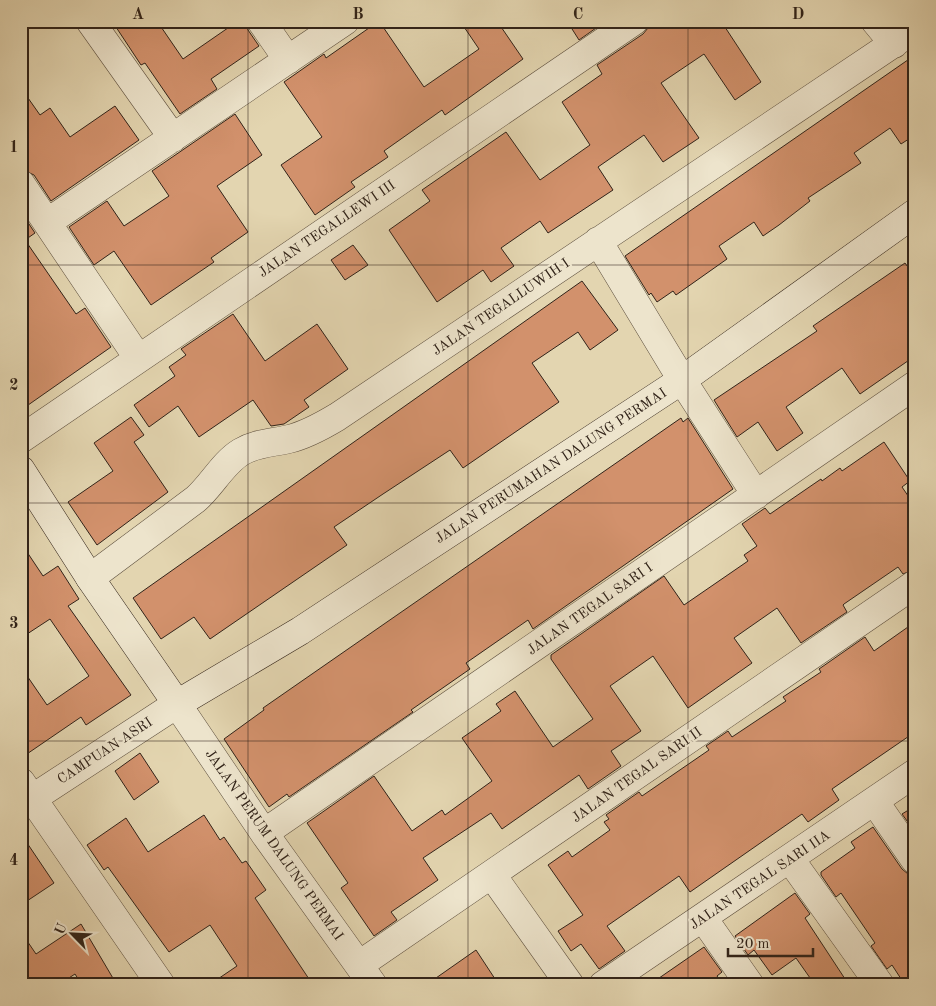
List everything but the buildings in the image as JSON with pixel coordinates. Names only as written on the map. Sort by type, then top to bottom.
[{"type":"street","points":[[90,21],[172,138]]},
{"type":"street","points":[[262,21],[288,60]]},
{"type":"street","points":[[48,222],[344,21]]},
{"type":"street","name":"JALAN TEGALLEWI III","points":[[21,439],[634,21]]},
{"type":"street","points":[[875,21],[904,37]]},
{"type":"street","name":"JALAN TEGALLUWIH I","points":[[90,578],[196,499],[210,487],[231,460],[239,453],[252,446],[290,439],[338,417],[904,37]]},
{"type":"street","points":[[21,184],[138,358]]},
{"type":"street","name":"JALAN PERUMAHAN DALUNG PERMAI","points":[[177,704],[300,631],[682,380],[915,213]]},
{"type":"street","points":[[598,241],[682,380],[756,495]]},
{"type":"street","name":"JALAN TEGAL SARI I","points":[[264,833],[915,385]]},
{"type":"street","name":"JALAN PERUM DALUNG PERMAI","points":[[21,470],[90,578],[264,833],[366,975]]},
{"type":"street","name":"JALAN TEGAL SARI II","points":[[366,975],[492,875],[915,584]]},
{"type":"street","name":"CAMPUAN ASRI","points":[[27,790],[177,704]]},
{"type":"street","name":"JALAN TEGAL SARI IIA","points":[[603,985],[875,802],[915,773]]},
{"type":"street","points":[[27,790],[162,985]]},
{"type":"street","points":[[875,802],[915,860]]},
{"type":"street","points":[[790,859],[880,985]]},
{"type":"street","points":[[492,875],[570,985]]},
{"type":"street","points":[[703,918],[750,985]]}]
